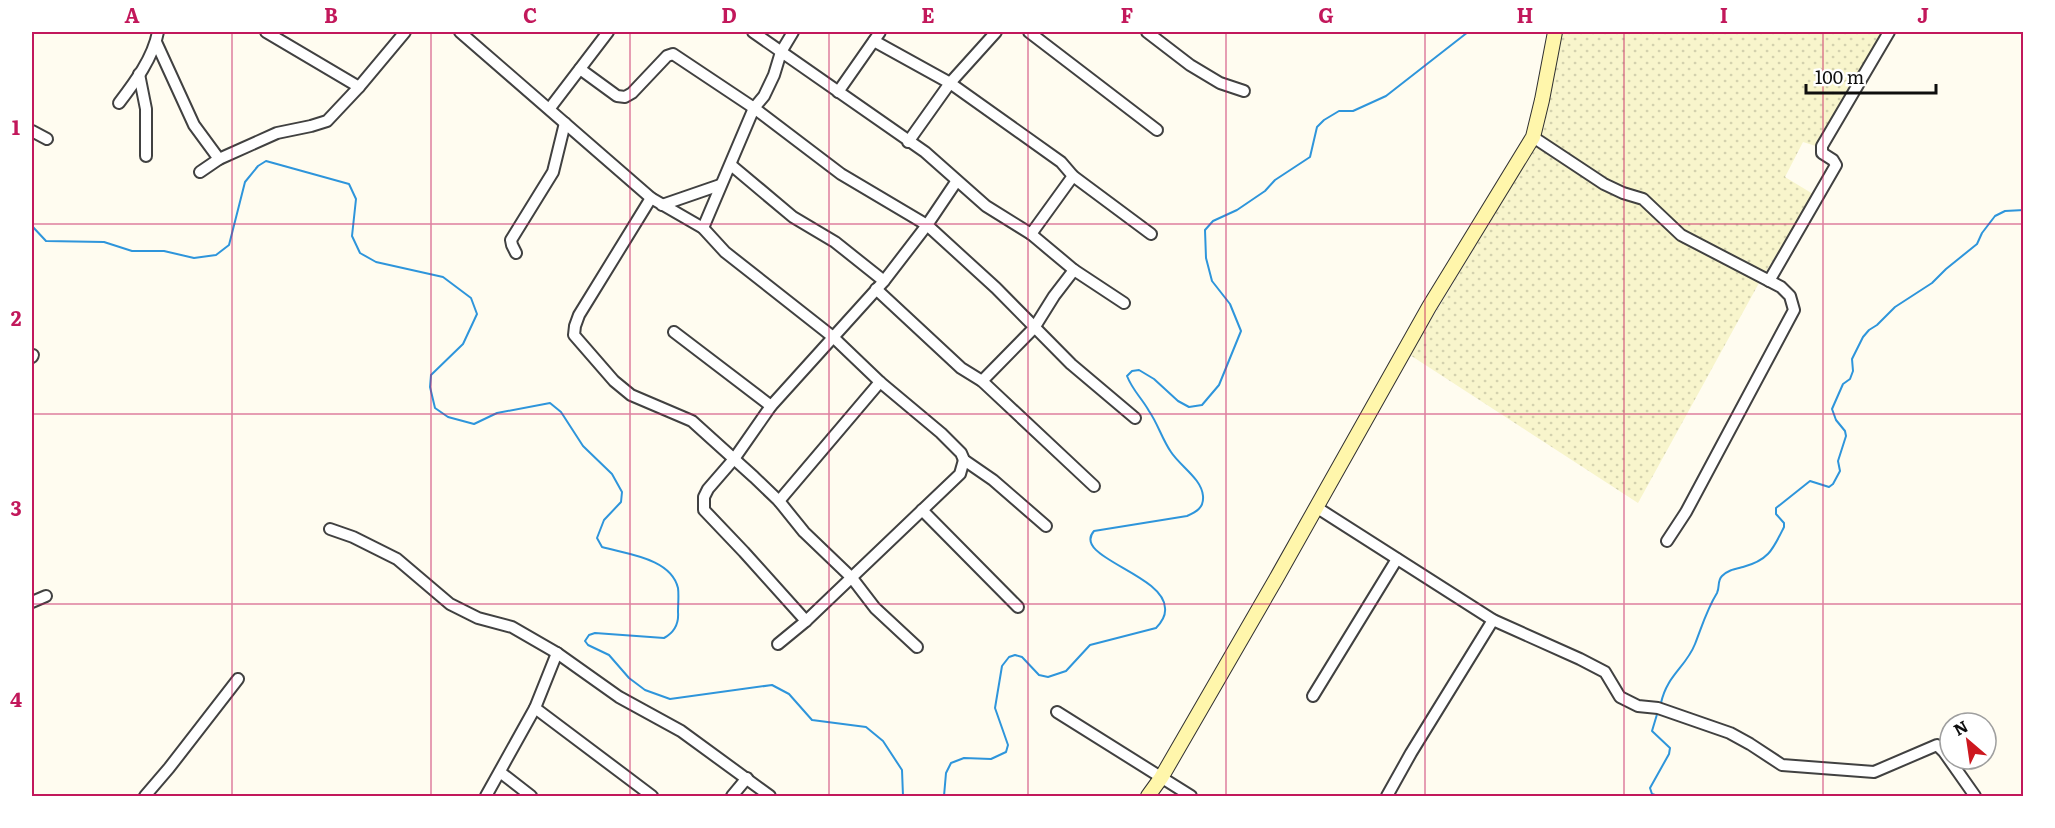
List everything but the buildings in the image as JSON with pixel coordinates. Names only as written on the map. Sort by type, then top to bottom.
[{"type":"street","points":[[266,32],[359,87]]},
{"type":"street","points":[[200,172],[219,159],[277,133],[327,121],[405,32]]},
{"type":"street","points":[[460,32],[651,198],[702,228],[725,252],[833,337],[880,382],[941,433],[964,460],[993,480],[1046,526]]},
{"type":"street","points":[[550,108],[608,32]]},
{"type":"street","points":[[753,32],[930,156],[956,182],[993,212],[1031,234],[1074,270],[1124,303]]},
{"type":"street","points":[[702,228],[754,108],[764,96],[781,52],[793,32]]},
{"type":"street","points":[[908,142],[950,82],[996,32]]},
{"type":"street","points":[[1029,32],[1157,130]]},
{"type":"street","points":[[1147,32],[1191,65],[1220,83],[1244,91]]},
{"type":"street","points":[[1149,796],[1276,579],[1430,307],[1533,137],[1555,32]]},
{"type":"street","points":[[1769,281],[1836,165],[1833,160],[1822,153],[1822,146],[1889,32]]},
{"type":"street","points":[[838,92],[877,36],[950,82],[1060,162],[1073,176],[1151,234]]},
{"type":"street","points":[[157,37],[194,125],[219,159]]},
{"type":"street","points":[[119,103],[139,74],[157,37]]},
{"type":"street","points":[[579,69],[617,96],[625,97],[632,93],[667,56],[673,54],[754,108],[841,174],[927,225],[996,288],[1071,364],[1135,418]]},
{"type":"street","points":[[139,74],[146,109],[146,156]]},
{"type":"street","points":[[516,253],[512,245],[514,234],[553,172],[565,123]]},
{"type":"street","points":[[32,131],[47,139]]},
{"type":"street","points":[[1533,137],[1604,184],[1623,194],[1643,199],[1681,235],[1781,287],[1790,296],[1794,310],[1686,512],[1667,541]]},
{"type":"street","points":[[731,165],[793,217],[835,242],[961,368],[982,381],[1094,486]]},
{"type":"street","points":[[1031,234],[1073,176]]},
{"type":"street","points":[[806,621],[704,510],[704,497],[771,406],[880,285],[927,225],[956,182]]},
{"type":"street","points":[[662,205],[720,185]]},
{"type":"street","points":[[651,198],[579,315],[574,335],[614,381],[630,395],[692,421],[734,459],[779,501],[804,532],[852,578],[875,608],[917,647]]},
{"type":"street","points":[[982,381],[1034,328],[1074,270]]},
{"type":"street","points":[[674,332],[771,406]]},
{"type":"street","points":[[779,501],[880,382]]},
{"type":"street","points":[[778,644],[806,621],[960,474],[964,460]]},
{"type":"street","points":[[1316,507],[1493,620],[1605,672],[1620,697],[1638,706],[1658,708],[1730,733],[1782,765],[1868,773],[1880,771],[1937,745],[1975,796]]},
{"type":"street","points":[[922,510],[1018,607]]},
{"type":"street","points":[[330,529],[353,537],[397,559],[450,604],[478,618],[512,627],[558,654],[619,697],[681,731],[770,796]]},
{"type":"street","points":[[1313,696],[1398,559]]},
{"type":"street","points":[[32,602],[46,596]]},
{"type":"street","points":[[1387,796],[1493,620]]},
{"type":"street","points":[[486,796],[535,708],[558,654]]},
{"type":"street","points":[[145,796],[238,679]]},
{"type":"street","points":[[535,708],[652,796]]},
{"type":"street","points":[[1057,712],[1191,796]]},
{"type":"street","points":[[500,771],[531,796]]},
{"type":"street","points":[[732,796],[747,778]]},
{"type":"shaded area","points":[[1562,32],[1883,32],[1819,147],[1803,142],[1785,177],[1813,194],[1759,283],[1638,503],[1410,355],[1539,141]]},
{"type":"waterway","points":[[944,796],[946,773],[951,763],[964,758],[991,759],[1006,752],[1008,745],[995,708],[1002,666],[1009,657],[1015,655],[1022,657],[1039,675],[1048,677],[1066,671],[1090,645],[1156,628],[1163,619],[1165,608],[1161,596],[1150,585],[1106,558],[1095,549],[1090,540],[1094,531],[1187,516],[1201,507],[1203,496],[1199,484],[1171,452],[1127,376],[1132,371],[1139,370],[1189,407],[1202,405],[1219,385],[1241,331],[1230,304],[1212,281],[1206,258],[1205,230],[1213,221],[1237,210],[1265,191],[1275,180],[1310,157],[1317,127],[1324,120],[1339,111],[1353,111],[1386,96],[1468,32]]},
{"type":"waterway","points":[[32,226],[46,241],[104,242],[132,251],[164,251],[194,258],[216,255],[229,245],[245,182],[258,166],[266,161],[349,184],[356,199],[352,236],[360,253],[376,262],[443,277],[471,298],[477,314],[463,344],[431,375],[430,387],[435,408],[448,417],[474,424],[497,413],[550,403],[561,412],[583,446],[612,474],[622,492],[621,502],[604,520],[597,538],[602,547],[646,559],[667,570],[674,578],[678,588],[678,620],[676,627],[668,636],[664,638],[595,633],[589,635],[585,641],[588,645],[609,655],[629,678],[645,690],[670,699],[772,685],[789,694],[812,720],[866,727],[883,741],[902,770],[903,796]]},
{"type":"waterway","points":[[1661,703],[1672,678],[1695,644],[1707,611],[1717,593],[1720,578],[1729,571],[1759,561],[1769,553],[1784,527],[1784,523],[1776,514],[1776,508],[1810,481],[1829,487],[1833,484],[1840,471],[1838,461],[1846,436],[1832,409],[1843,384],[1850,379],[1853,371],[1852,359],[1863,337],[1895,307],[1932,283],[1977,244],[1995,216],[2005,211],[2024,210]]},
{"type":"waterway","points":[[1658,711],[1652,731],[1670,748],[1650,788],[1652,794],[1658,796]]}]
